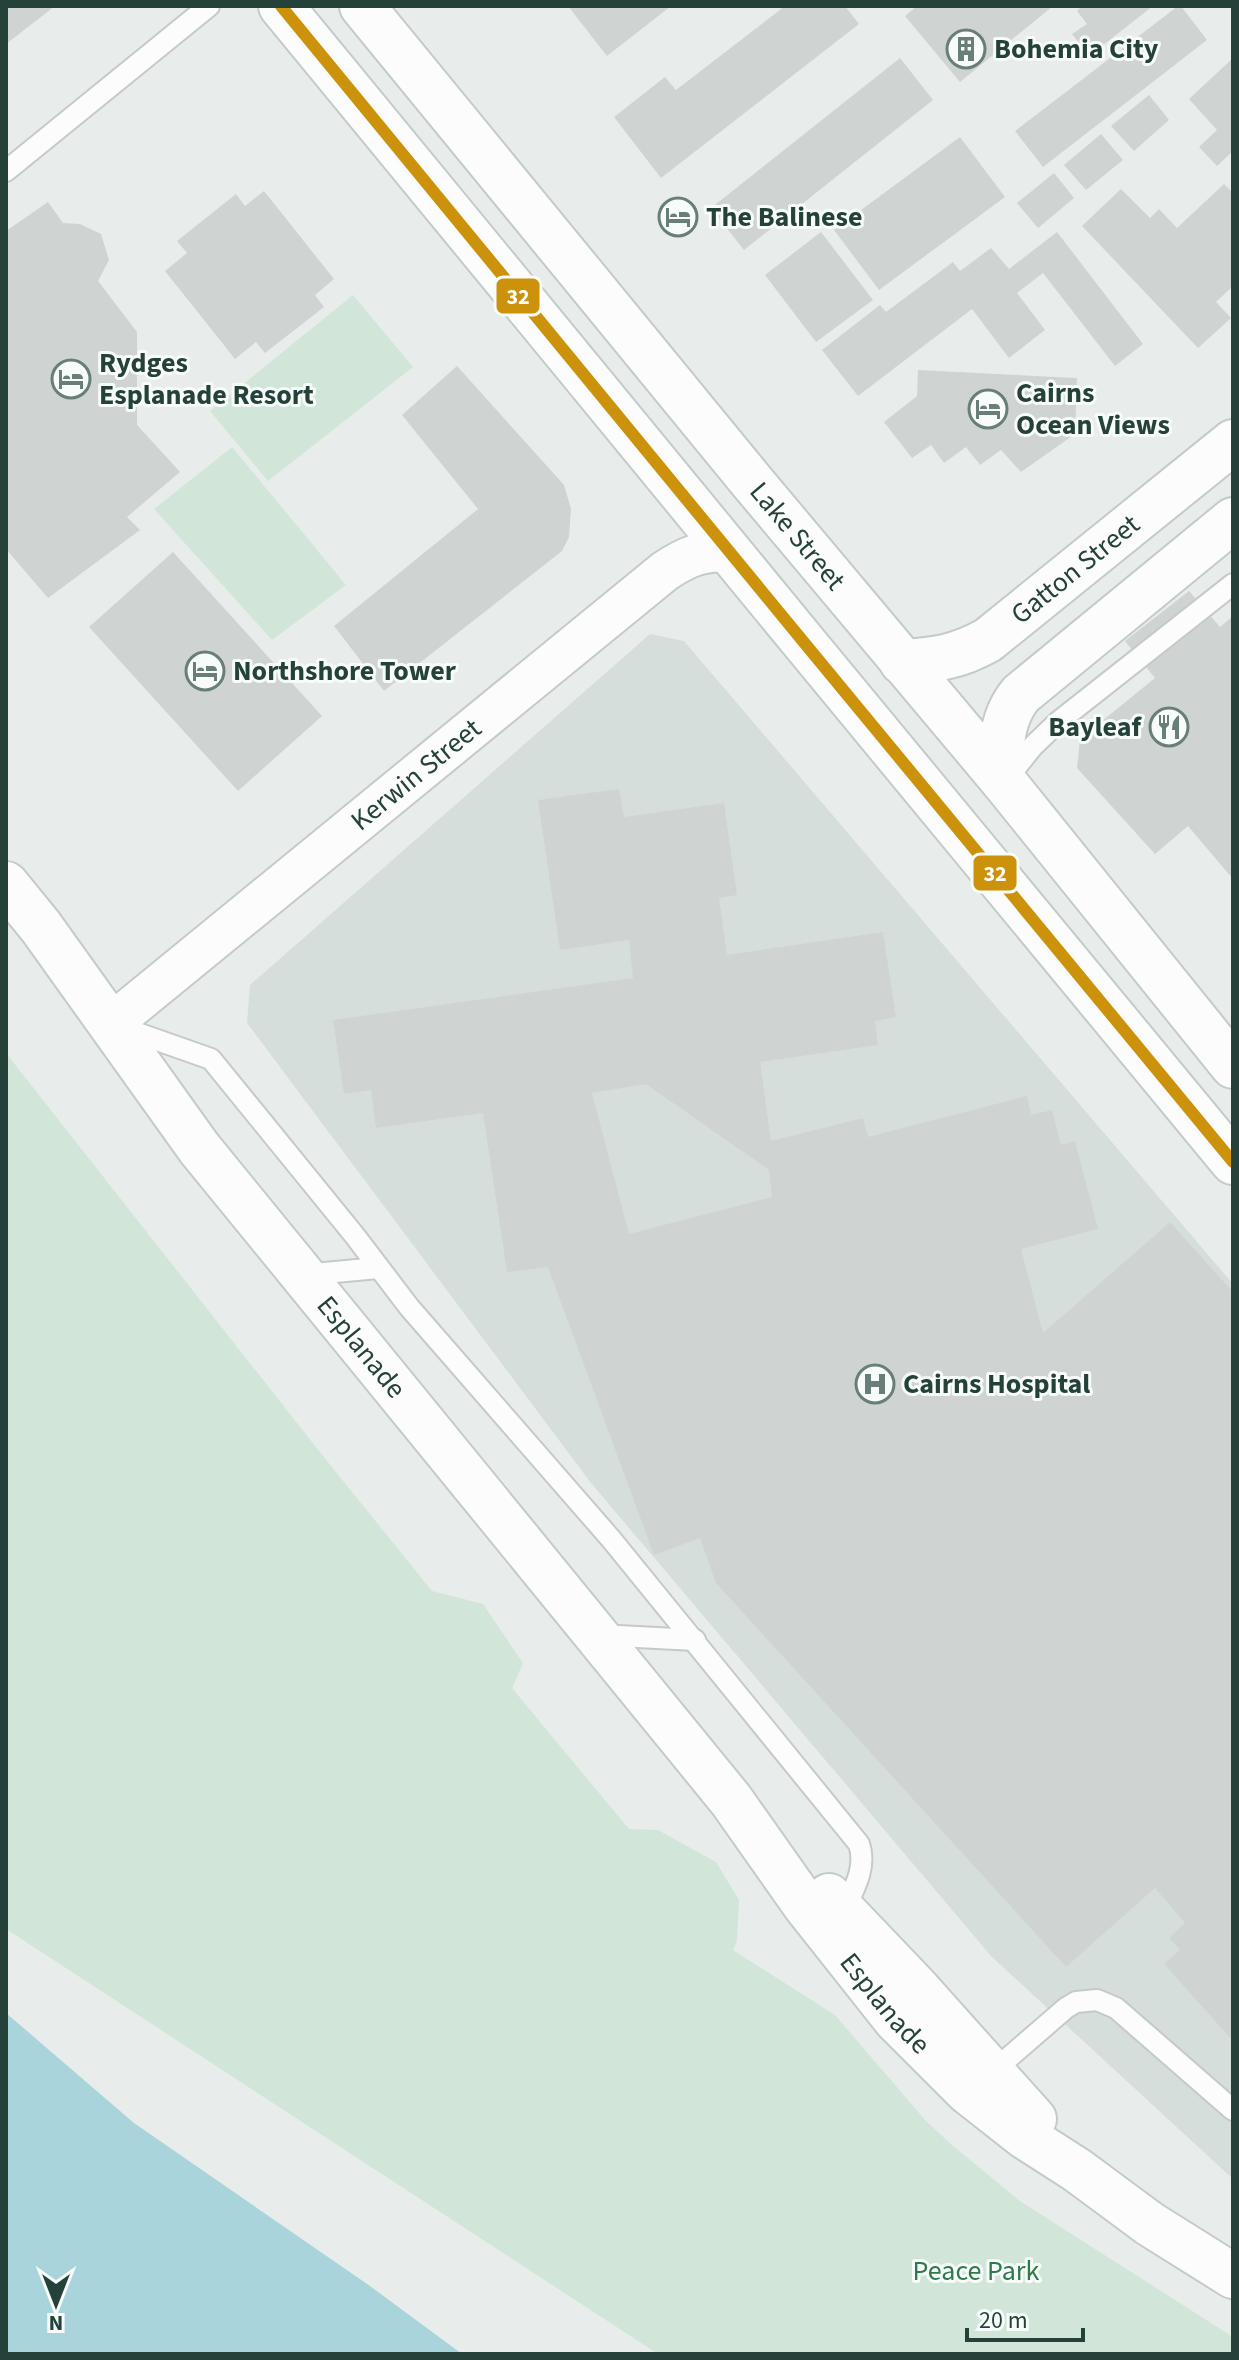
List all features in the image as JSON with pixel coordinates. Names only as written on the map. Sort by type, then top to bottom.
[{"type":"street","points":[[281,6],[481,253],[731,551],[1233,1162]]},
{"type":"street","name":"Lake Street","points":[[362,6],[1004,782],[1233,1066]]},
{"type":"street","points":[[481,253],[533,214]]},
{"type":"street","name":"Gatton Street","points":[[902,662],[953,657],[988,640],[1233,442]]},
{"type":"street","points":[[1004,782],[1001,759],[1003,731],[1009,713],[1021,694],[1233,520]]},
{"type":"street","name":"Kerwin Street","points":[[111,1024],[665,571],[686,557],[707,551],[731,551]]},
{"type":"street","name":"Esplanade","points":[[6,884],[41,927],[199,1148],[731,1800],[805,1905],[896,2020],[980,2082]]},
{"type":"street","name":"Esplanade","points":[[731,1800],[844,1910],[1024,2136],[1077,2170],[1150,2224],[1233,2276]]},
{"type":"lane","points":[[6,171],[209,6]]},
{"type":"lane","points":[[1004,782],[1033,746],[1058,722],[1233,584]]},
{"type":"lane","points":[[111,1024],[211,1059],[378,1268],[695,1640],[859,1844],[862,1857],[860,1873],[844,1910]]},
{"type":"lane","points":[[303,1275],[378,1268]]},
{"type":"lane","points":[[595,1635],[695,1640]]},
{"type":"lane","points":[[980,2082],[1066,2008],[1076,2002],[1097,2000],[1108,2002],[1127,2016],[1233,2110]]},
{"type":"shaded area","name":"Cairns Hospital","points":[[650,634],[684,641],[1233,1284],[1233,2179],[991,1956],[591,1483],[247,1023],[250,985]]},
{"type":"green space","points":[[353,295],[413,367],[268,481],[210,411]]},
{"type":"green space","points":[[232,447],[346,585],[272,640],[154,509]]},
{"type":"green space","name":"Peace Park","points":[[6,1053],[432,1591],[483,1604],[523,1663],[512,1688],[629,1829],[658,1830],[716,1862],[739,1900],[737,1941],[733,1950],[835,2015],[926,2121],[1020,2201],[1233,2337],[1233,2354],[658,2354],[6,1929]]},
{"type":"water","points":[[6,2013],[134,2123],[370,2286],[462,2354],[6,2354]]},
{"type":"building","points":[[6,6],[55,6],[6,44]]},
{"type":"building","points":[[568,6],[671,6],[607,56]]},
{"type":"building","points":[[785,6],[845,6],[859,24],[661,178],[614,117],[665,77],[676,90]]},
{"type":"building","name":"Bohemia City","points":[[917,6],[1053,6],[960,82],[905,16]]},
{"type":"building","points":[[1082,6],[1153,6],[1089,56],[1072,34],[1087,24],[1077,11]]},
{"type":"building","points":[[1178,6],[1207,40],[1043,167],[1015,131]]},
{"type":"building","points":[[900,58],[933,100],[744,250],[711,208]]},
{"type":"building","points":[[1233,58],[1233,151],[1217,166],[1199,147],[1217,130],[1189,99]]},
{"type":"building","points":[[1149,95],[1169,120],[1134,151],[1111,126]]},
{"type":"building","points":[[1101,134],[1123,160],[1086,190],[1064,165]]},
{"type":"building","points":[[960,137],[1005,197],[879,290],[834,230]]},
{"type":"building","points":[[1054,173],[1074,198],[1038,228],[1017,203]]},
{"type":"building","points":[[1224,184],[1233,193],[1233,286],[1216,302],[1231,318],[1198,348],[1082,226],[1121,189],[1150,218],[1159,209],[1177,228]]},
{"type":"building","points":[[264,191],[334,279],[315,295],[324,307],[265,353],[256,342],[235,359],[165,271],[187,253],[177,241],[236,194],[245,206]]},
{"type":"building","name":"Rydges Esplanade Resort","points":[[48,202],[63,223],[80,224],[101,234],[109,260],[98,281],[137,332],[137,425],[180,472],[127,517],[140,530],[48,598],[6,549],[6,231]]},
{"type":"building","points":[[821,232],[873,300],[816,342],[765,275]]},
{"type":"building","points":[[1057,232],[1143,344],[1115,366],[1043,273],[1017,293],[1045,330],[1009,358],[972,309],[858,396],[822,350],[880,305],[886,312],[953,262],[960,271],[991,248],[1009,269]]},
{"type":"building","points":[[457,366],[564,485],[571,509],[569,537],[562,551],[384,691],[334,626],[478,509],[402,415]]},
{"type":"building","name":"Cairns Ocean Views","points":[[918,370],[1077,378],[1075,434],[1021,472],[1001,450],[980,465],[966,447],[944,463],[931,445],[912,458],[884,422],[917,396]]},
{"type":"building","name":"Northshore Tower","points":[[173,552],[322,716],[238,791],[89,627]]},
{"type":"building","points":[[1189,591],[1220,627],[1233,616],[1233,879],[1188,826],[1155,854],[1077,768],[1080,739],[1155,678],[1125,641]]},
{"type":"building","name":"Cairns Hospital","points":[[619,789],[624,817],[724,803],[737,895],[719,898],[727,955],[883,932],[896,1017],[875,1021],[878,1045],[760,1062],[771,1141],[863,1118],[868,1137],[1027,1096],[1031,1115],[1052,1110],[1061,1145],[1075,1141],[1098,1229],[1021,1249],[1043,1333],[1170,1222],[1233,1292],[1233,2041],[1164,1964],[1180,1950],[1169,1938],[1185,1923],[1155,1888],[1066,1967],[716,1583],[700,1538],[654,1555],[548,1267],[507,1272],[483,1113],[376,1128],[371,1090],[344,1094],[333,1020],[633,978],[629,940],[560,950],[538,800]],"holes":[[[646,1084],[769,1170],[772,1197],[629,1234],[592,1093]]]},
{"type":"transit line","name":"32","points":[[281,6],[1233,1162]]},
{"type":"place","name":"Bohemia City","points":[[966,49]]},
{"type":"place","name":"The Balinese","points":[[678,217]]},
{"type":"place","name":"Rydges Esplanade Resort","points":[[71,379]]},
{"type":"place","name":"Cairns Ocean Views","points":[[988,409]]},
{"type":"place","name":"Northshore Tower","points":[[205,671]]},
{"type":"place","name":"Bayleaf","points":[[1169,727]]},
{"type":"place","name":"Cairns Hospital","points":[[875,1384]]}]
